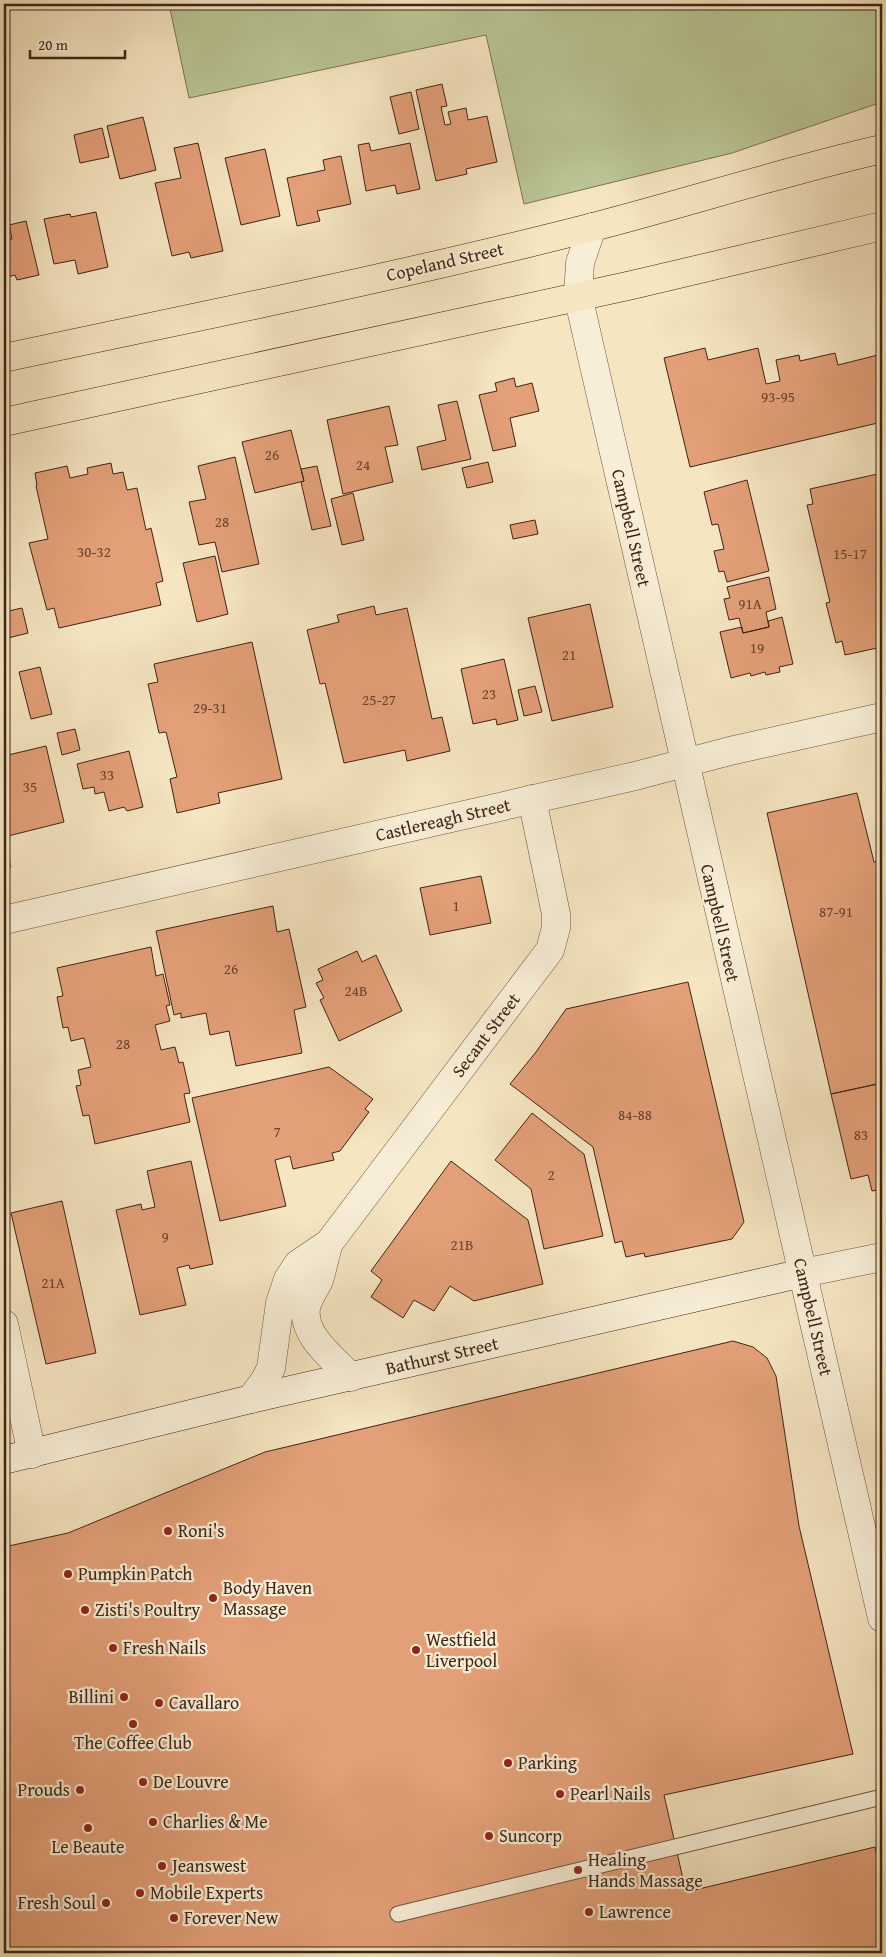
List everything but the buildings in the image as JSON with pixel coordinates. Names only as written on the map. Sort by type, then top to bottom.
[{"type":"highway","name":"Copeland Street","points":[[4,358],[400,273],[592,227],[828,161],[882,148]]},
{"type":"highway","points":[[4,422],[578,296],[632,286],[882,226]]},
{"type":"street","name":"Campbell Street","points":[[592,227],[580,263],[578,296],[685,763],[709,877],[804,1273],[882,1618]]},
{"type":"street","name":"Castlereagh Street","points":[[4,920],[882,717]]},
{"type":"street","name":"Secant Street","points":[[251,1400],[271,1368],[280,1303],[288,1279],[298,1264],[329,1243],[550,950],[556,928],[556,914],[532,799]]},
{"type":"street","name":"Secant Street","points":[[329,1243],[319,1280],[306,1308],[307,1320],[310,1332],[351,1377]]},
{"type":"street","name":"Bathurst Street","points":[[4,1460],[251,1400],[804,1273],[882,1257]]},
{"type":"street","points":[[4,1324],[32,1454]]},
{"type":"lane","points":[[398,1914],[882,1797]]},
{"type":"green space","points":[[169,4],[882,4],[882,102],[732,153],[524,204],[486,35],[189,98]]},
{"type":"green space","points":[[4,839],[11,867],[4,868]]},
{"type":"place","name":"Roni's","points":[[168,1531]]},
{"type":"place","name":"Pumpkin Patch","points":[[68,1574]]},
{"type":"place","name":"Body Haven Massage","points":[[213,1598]]},
{"type":"place","name":"Zisti's Poultry","points":[[85,1610]]},
{"type":"place","name":"Fresh Nails","points":[[113,1648]]},
{"type":"place","name":"Westfield Liverpool","points":[[416,1650]]},
{"type":"place","name":"Billini","points":[[124,1697]]},
{"type":"place","name":"Cavallaro","points":[[159,1703]]},
{"type":"place","name":"The Coffee Club","points":[[133,1724]]},
{"type":"place","name":"Parking","points":[[508,1763]]},
{"type":"place","name":"De Louvre","points":[[143,1782]]},
{"type":"place","name":"Prouds","points":[[80,1790]]},
{"type":"place","name":"Pearl Nails","points":[[560,1794]]},
{"type":"place","name":"Charlies & Me","points":[[153,1822]]},
{"type":"place","name":"Le Beaute","points":[[88,1828]]},
{"type":"place","name":"Suncorp","points":[[489,1836]]},
{"type":"place","name":"Jeanswest","points":[[162,1866]]},
{"type":"place","name":"Healing Hands Massage","points":[[578,1870]]},
{"type":"place","name":"Mobile Experts","points":[[140,1893]]},
{"type":"place","name":"Fresh Soul","points":[[106,1903]]},
{"type":"place","name":"Lawrence","points":[[589,1912]]},
{"type":"place","name":"Forever New","points":[[174,1918]]}]
